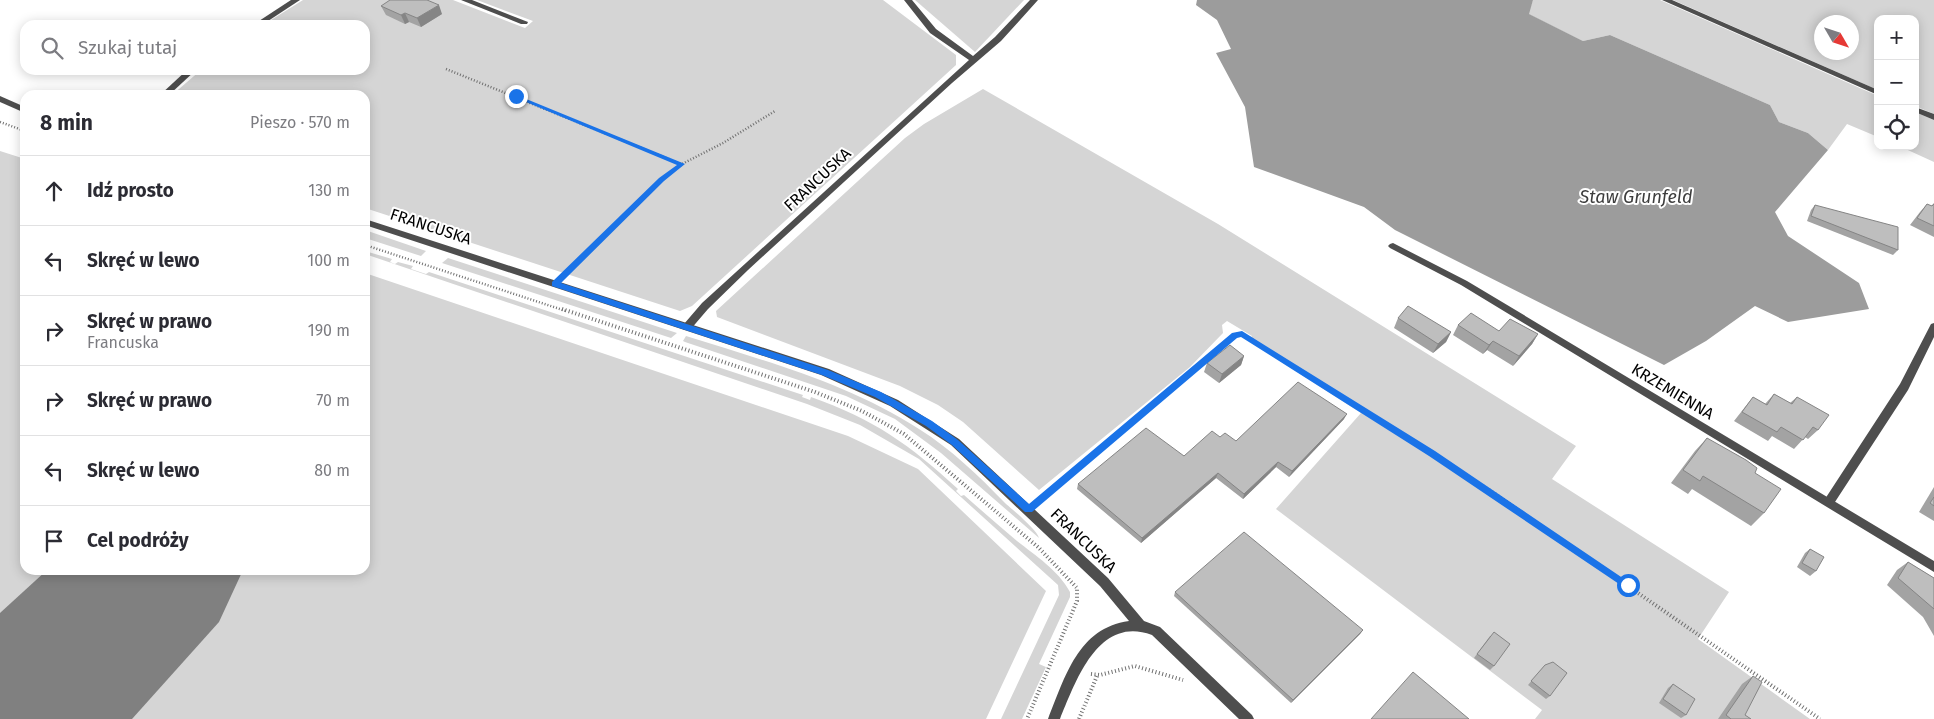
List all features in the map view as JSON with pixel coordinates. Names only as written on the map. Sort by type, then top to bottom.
[{"type":"street","points":[[265,20],[296,0]]},
{"type":"street","points":[[465,0],[524,22]]},
{"type":"street","points":[[908,0],[933,31],[974,60]]},
{"type":"street","name":"FRANCUSKA","points":[[687,327],[705,306],[745,268],[949,81],[998,39],[1034,0]]},
{"type":"street","points":[[1666,0],[1874,91]]},
{"type":"street","points":[[170,90],[186,75]]},
{"type":"street","points":[[0,99],[20,108]]},
{"type":"street","points":[[1919,111],[1934,117]]},
{"type":"street","name":"FRANCUSKA","points":[[370,224],[825,372],[894,403],[955,442],[1104,582],[1140,625],[1156,632],[1248,719]]},
{"type":"street","name":"KRZEMIENNA","points":[[1393,246],[1464,283],[1934,567]]},
{"type":"street","points":[[1829,502],[1904,387],[1934,327]]},
{"type":"street","points":[[1054,719],[1084,654],[1099,640],[1116,630],[1140,625]]},
{"type":"path","points":[[446,69],[682,164]]},
{"type":"path","points":[[555,284],[661,180],[682,164],[724,143],[775,111]]},
{"type":"path","points":[[0,122],[20,129]]},
{"type":"path","points":[[370,247],[815,392],[852,406],[894,427],[929,453],[1038,547],[1075,585],[1078,597],[1027,719]]},
{"type":"path","points":[[1029,510],[1235,335],[1242,334],[1495,494],[1820,719]]},
{"type":"path","points":[[1054,656],[1097,676],[1130,666],[1144,667],[1158,673]]},
{"type":"path","points":[[1079,719],[1097,676]]},
{"type":"shaded area","points":[[303,0],[453,0],[525,28],[533,21],[477,0],[883,0],[956,55],[956,65],[692,306],[680,311],[370,210],[370,90],[178,90],[195,75],[370,75],[370,20],[271,20]]},
{"type":"shaded area","points":[[915,0],[1024,0],[975,52]]},
{"type":"shaded area","points":[[1533,0],[1660,0],[1874,94],[1874,135],[1847,124],[1828,150],[1808,133],[1779,122],[1770,105],[1610,35],[1583,41],[1528,14]]},
{"type":"shaded area","points":[[1673,0],[1934,0],[1934,114],[1919,108],[1919,15],[1874,15],[1874,88]]},
{"type":"shaded area","points":[[983,89],[1218,224],[1576,446],[1552,479],[1729,592],[1698,639],[1810,719],[1535,719],[1542,710],[1276,509],[1361,413],[1249,341],[1252,336],[1227,321],[1222,325],[1223,333],[1190,367],[1039,490],[963,422],[938,405],[900,386],[717,317],[716,311],[905,138],[924,124]]},
{"type":"shaded area","points":[[1919,114],[1934,120],[1934,162],[1908,150],[1919,150]]},
{"type":"shaded area","points":[[0,151],[20,157],[20,575],[370,575],[370,275],[848,436],[918,469],[1046,591],[986,719],[0,719]]},
{"type":"shaded area","points":[[370,232],[426,251],[421,256],[370,240]]},
{"type":"shaded area","points":[[370,252],[392,259],[390,262],[395,264],[398,262],[413,266],[411,269],[426,274],[429,272],[803,395],[802,397],[810,400],[811,397],[854,414],[907,446],[958,489],[956,491],[961,496],[964,495],[1046,564],[1070,592],[1070,597],[1039,664],[1046,667],[1022,719],[1001,719],[1059,595],[1058,585],[919,459],[860,425],[807,404],[370,256]]},
{"type":"shaded area","points":[[448,258],[677,333],[671,338],[442,263]]},
{"type":"shaded area","points":[[686,336],[806,375],[835,386],[892,413],[931,437],[953,454],[1024,520],[1039,538],[941,453],[895,419],[846,396],[685,342],[683,341]]},
{"type":"water","name":"Staw Grunfeld","points":[[1197,0],[1533,0],[1529,14],[1583,41],[1610,35],[1770,105],[1779,122],[1808,133],[1828,150],[1775,212],[1788,236],[1859,283],[1869,309],[1788,322],[1755,306],[1706,341],[1664,365],[1395,230],[1364,207],[1254,167],[1245,107],[1216,53],[1231,49],[1217,20],[1196,5]]},
{"type":"building","points":[[390,0],[427,0],[439,5],[417,18],[405,13],[401,15],[381,6]]},
{"type":"building","points":[[1927,204],[1932,206],[1934,204],[1934,226],[1917,218]]},
{"type":"building","points":[[1815,205],[1898,227],[1898,250],[1811,216]]},
{"type":"building","points":[[1408,306],[1451,332],[1438,344],[1398,318]]},
{"type":"building","points":[[1471,313],[1499,331],[1510,319],[1538,334],[1519,356],[1493,341],[1489,345],[1458,325]]},
{"type":"building","points":[[1230,345],[1244,356],[1222,374],[1207,363]]},
{"type":"building","points":[[1298,382],[1347,414],[1292,471],[1278,462],[1244,494],[1218,473],[1142,538],[1078,484],[1146,428],[1184,456],[1212,431],[1220,437],[1225,433],[1236,441]]},
{"type":"building","points":[[1774,394],[1792,404],[1797,397],[1829,415],[1818,430],[1813,427],[1803,440],[1781,427],[1777,432],[1742,412],[1753,397],[1767,405]]},
{"type":"building","points":[[1707,438],[1746,460],[1757,468],[1755,473],[1781,489],[1764,513],[1703,476],[1700,481],[1683,470]]},
{"type":"building","points":[[1934,497],[1934,506],[1930,503]]},
{"type":"building","points":[[1244,532],[1363,630],[1293,700],[1175,592]]},
{"type":"building","points":[[1810,549],[1824,557],[1816,571],[1802,563]]},
{"type":"building","points":[[1908,562],[1934,578],[1934,609],[1898,578]]},
{"type":"building","points":[[1494,632],[1510,644],[1494,666],[1477,654]]},
{"type":"building","points":[[1553,662],[1567,673],[1550,696],[1531,681],[1545,665]]},
{"type":"building","points":[[1413,672],[1469,719],[1371,719]]},
{"type":"building","points":[[1753,676],[1762,682],[1745,715],[1751,719],[1731,719],[1726,715]]},
{"type":"building","points":[[1673,684],[1695,699],[1686,715],[1663,699]]},
{"type":"runway","points":[[14,719],[157,575]]},
{"type":"route","points":[[516,96],[682,164],[661,180],[555,284],[790,360],[878,394],[911,412],[955,442],[1029,510],[1235,335],[1242,334],[1432,453],[1628,585]]}]
